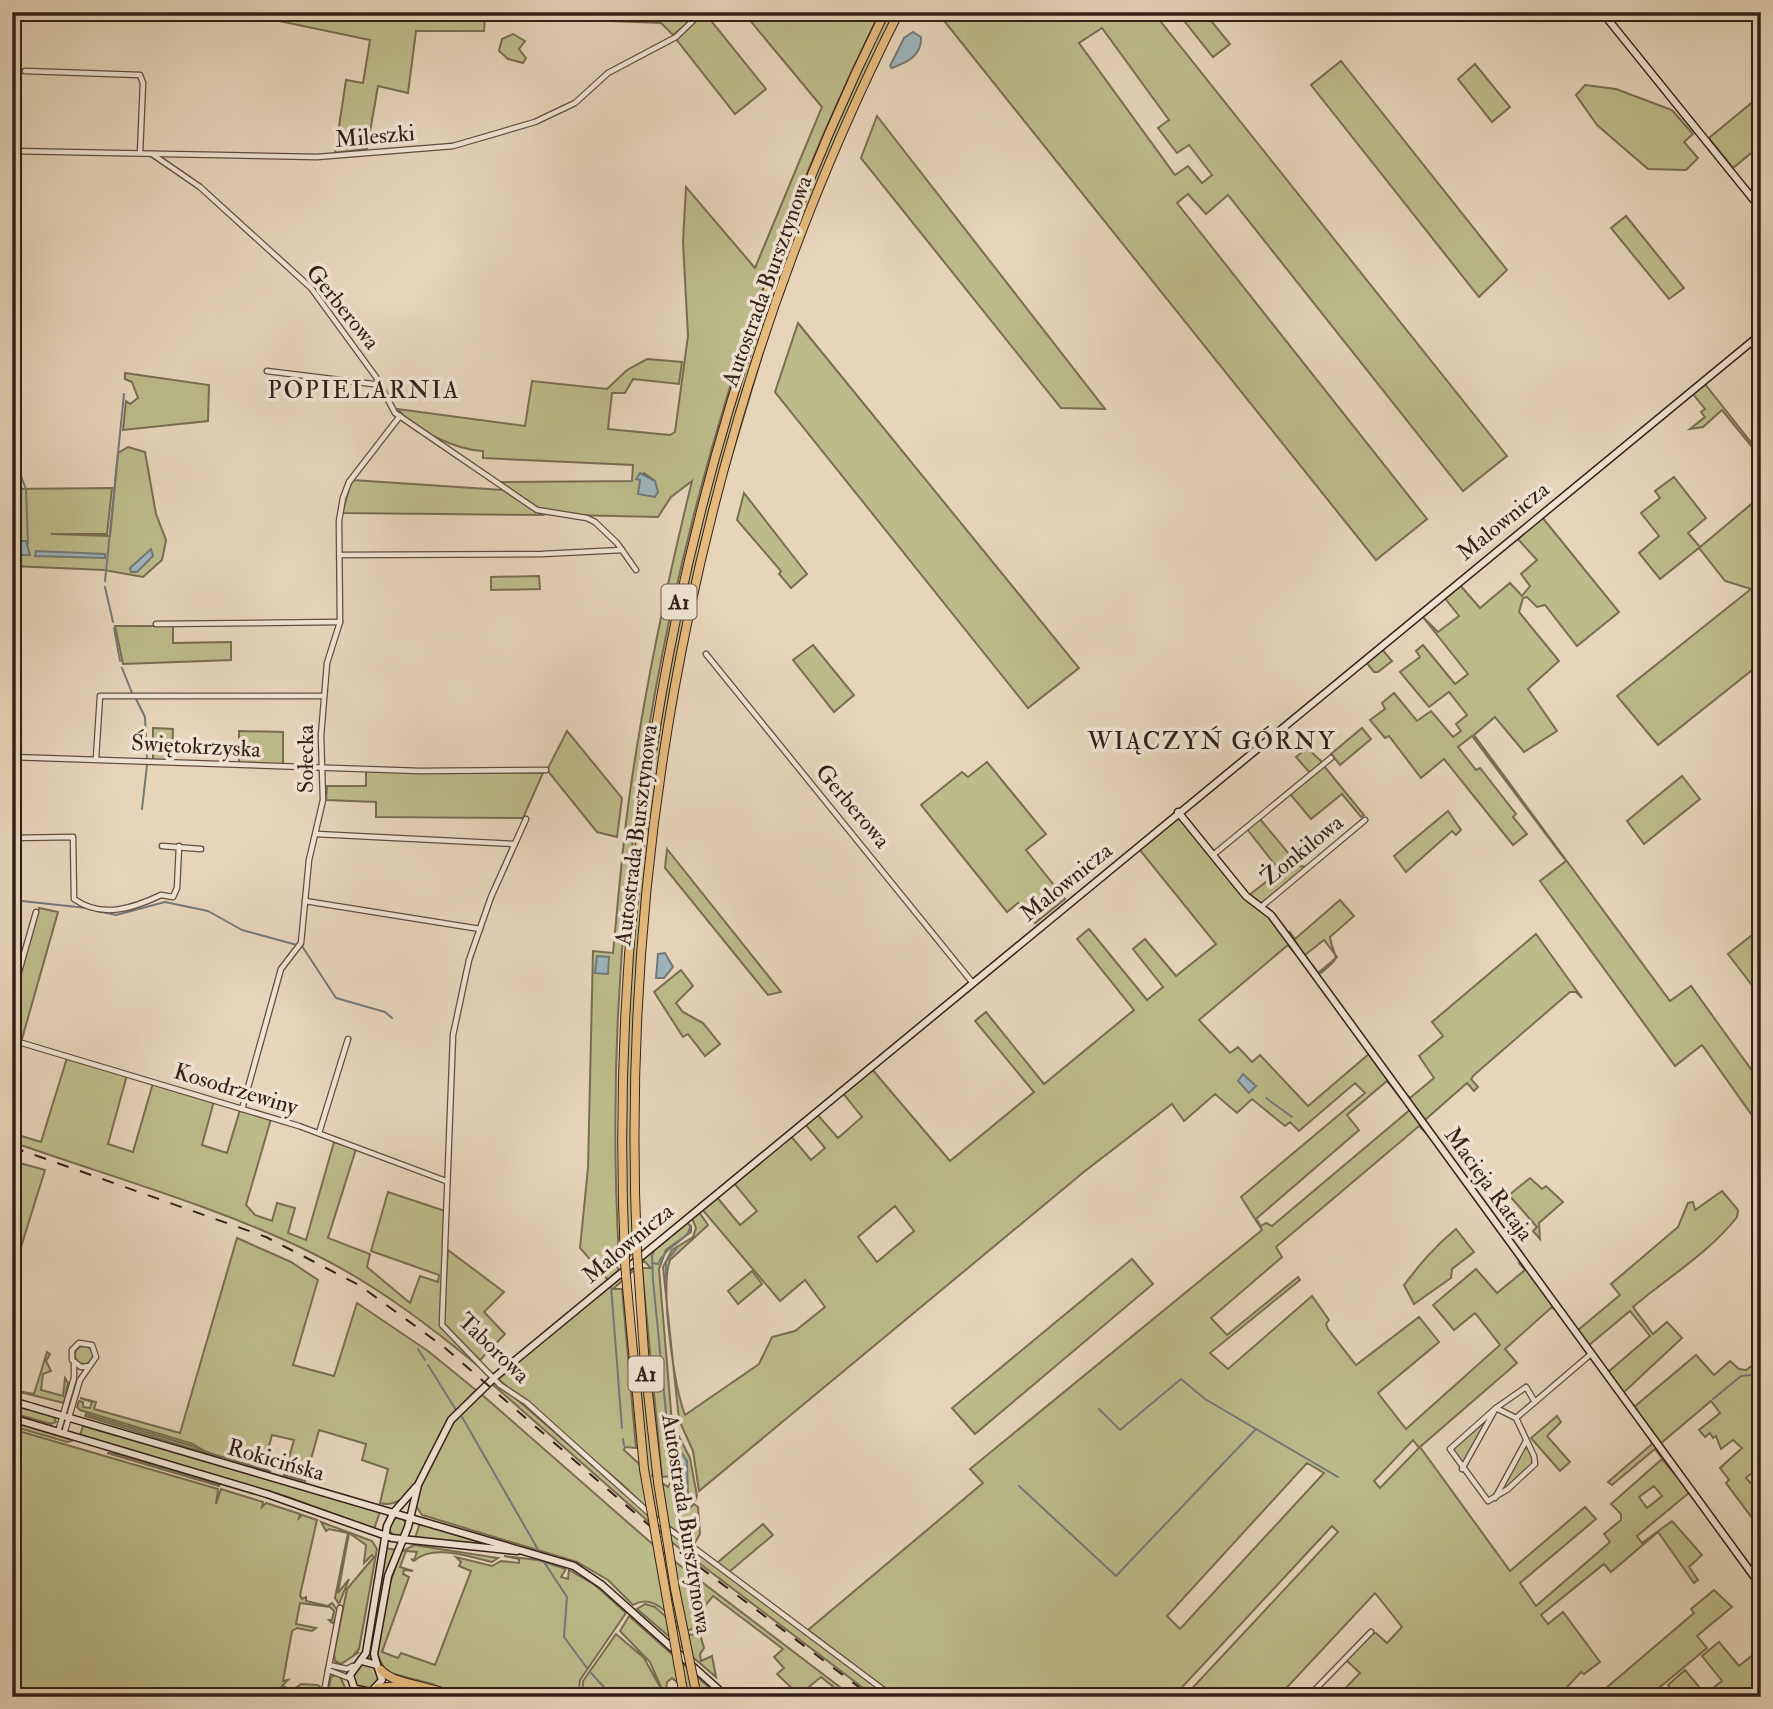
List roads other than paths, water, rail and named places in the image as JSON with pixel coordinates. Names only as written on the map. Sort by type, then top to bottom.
[{"type":"highway","name":"Autostrada Bursztynowa","points":[[684,1697],[644,1469],[625,1261],[622,1085],[631,924],[648,769],[677,607],[715,455],[755,324],[818,158],[885,12]]},
{"type":"highway","name":"Autostrada Bursztynowa","points":[[697,1697],[675,1589],[659,1482],[645,1366],[637,1251],[635,1070],[644,914],[661,771],[690,612],[728,457],[782,286],[832,159],[899,12]]},
{"type":"highway","points":[[379,1667],[390,1678],[428,1686],[456,1697]]},
{"type":"highway","points":[[372,1692],[397,1686],[440,1697]]},
{"type":"street","name":"Mileszki","points":[[12,151],[340,157],[469,142],[535,122],[575,103],[608,73],[676,37],[702,12]]},
{"type":"street","points":[[1602,12],[1761,209]]},
{"type":"street","points":[[25,71],[140,75],[143,83],[140,153]]},
{"type":"street","name":"Gerberowa","points":[[151,154],[200,187],[311,288],[382,385],[392,408],[400,416],[537,510],[592,520],[622,550],[636,570]]},
{"type":"street","name":"Malownicza","points":[[379,1667],[374,1654],[386,1587],[411,1517],[420,1481],[451,1420],[495,1377],[1178,811],[1761,334]]},
{"type":"street","points":[[267,371],[382,385]]},
{"type":"street","name":"Sołecka","points":[[242,1109],[281,969],[301,943],[309,860],[323,800],[324,696],[327,663],[340,622],[339,522],[346,486],[400,416]]},
{"type":"street","points":[[340,555],[475,555],[622,550]]},
{"type":"street","points":[[156,624],[340,622]]},
{"type":"street","name":"Gerberowa","points":[[706,654],[972,982]]},
{"type":"street","points":[[96,758],[100,696],[324,696]]},
{"type":"street","name":"Świętokrzyska","points":[[12,757],[420,771],[546,770]]},
{"type":"street","points":[[1213,855],[1331,758]]},
{"type":"street","name":"Macieja Rataja","points":[[1178,811],[1247,898],[1272,916],[1292,942],[1761,1586]]},
{"type":"street","name":"Taborowa","points":[[526,819],[480,929],[464,981],[453,1035],[446,1181],[449,1189],[441,1322],[449,1334],[495,1377],[500,1385],[527,1403],[658,1521],[892,1697]]},
{"type":"street","name":"Żonkilowa","points":[[1261,908],[1281,887],[1365,820]]},
{"type":"street","points":[[316,834],[514,844]]},
{"type":"street","points":[[12,838],[73,837],[74,899],[115,912],[148,903],[161,895],[173,897],[177,888],[179,846]]},
{"type":"street","points":[[162,846],[201,849]]},
{"type":"street","points":[[305,901],[480,929]]},
{"type":"street","points":[[12,996],[36,912]]},
{"type":"street","points":[[319,1133],[348,1039]]},
{"type":"street","name":"Kosodrzewiny","points":[[12,1040],[319,1133],[446,1181]]},
{"type":"street","points":[[61,1433],[80,1380],[96,1355],[87,1343],[73,1348],[74,1378],[66,1417]]},
{"type":"street","points":[[1516,1418],[1591,1354]]},
{"type":"street","points":[[74,1362],[81,1367],[89,1366]]},
{"type":"street","points":[[1496,1408],[1516,1418],[1535,1457],[1534,1466],[1493,1500],[1485,1500],[1451,1454],[1451,1448],[1496,1408],[1526,1387],[1535,1402]]},
{"type":"street","name":"Rokicińska","points":[[12,1401],[574,1566],[594,1578],[727,1697]]},
{"type":"street","points":[[1462,1469],[1496,1408]]},
{"type":"street","name":"Rokicińska","points":[[12,1418],[278,1497],[403,1541],[529,1552]]},
{"type":"street","points":[[1493,1500],[1527,1440]]},
{"type":"street","name":"Malownicza","points":[[356,1664],[366,1653],[385,1536],[394,1512],[420,1481]]},
{"type":"street","points":[[323,1697],[340,1608]]},
{"type":"street","points":[[1308,1697],[1371,1632]]},
{"type":"street","points":[[368,1660],[379,1667],[382,1677],[372,1692],[362,1692],[344,1674],[328,1667],[347,1669],[368,1660]]},
{"type":"street","points":[[356,1664],[353,1684],[357,1697]]},
{"type":"water","points":[[913,32],[921,37],[919,49],[908,61],[892,68],[890,66],[904,38]]},
{"type":"water","points":[[640,473],[655,481],[658,492],[655,497],[638,494],[640,480],[636,479]]},
{"type":"water","points":[[12,541],[26,541],[30,555],[12,555]]},
{"type":"water","points":[[151,549],[153,556],[137,572],[131,572],[130,568]]},
{"type":"water","points":[[36,551],[105,554],[105,558],[35,556]]},
{"type":"water","points":[[665,953],[673,967],[664,978],[656,978],[658,954]]},
{"type":"water","points":[[597,956],[609,957],[608,974],[595,973]]},
{"type":"water","points":[[1243,1074],[1256,1086],[1249,1093],[1238,1081]]},
{"type":"water","points":[[681,1452],[687,1461],[688,1495],[680,1494],[677,1453]]},
{"type":"waterway","points":[[105,581],[124,394]]},
{"type":"waterway","points":[[12,454],[26,489],[28,544]]},
{"type":"waterway","points":[[1761,509],[1752,548],[1753,556],[1761,570]]},
{"type":"waterway","points":[[105,587],[113,622]]},
{"type":"waterway","points":[[114,628],[120,661]]},
{"type":"waterway","points":[[122,668],[132,693]]},
{"type":"waterway","points":[[136,699],[145,717],[147,759]]},
{"type":"waterway","points":[[142,809],[147,765]]},
{"type":"waterway","points":[[12,900],[87,908]]},
{"type":"waterway","points":[[103,912],[116,915],[165,902],[208,911],[242,930],[297,945]]},
{"type":"waterway","points":[[302,946],[336,998],[385,1012],[392,1018]]},
{"type":"waterway","points":[[1266,1098],[1292,1117]]},
{"type":"waterway","points":[[652,1263],[658,1264],[666,1252],[686,1236],[690,1227]]},
{"type":"waterway","points":[[655,1248],[652,1256],[653,1280],[667,1423]]},
{"type":"waterway","points":[[666,1278],[666,1262],[677,1248]]},
{"type":"waterway","points":[[611,1286],[622,1428]]},
{"type":"waterway","points":[[418,1349],[425,1360]]},
{"type":"waterway","points":[[428,1365],[456,1410]]},
{"type":"waterway","points":[[1713,1399],[1741,1376],[1761,1374]]},
{"type":"waterway","points":[[1099,1409],[1120,1430],[1181,1379],[1205,1399],[1338,1477]]},
{"type":"waterway","points":[[462,1417],[540,1553]]},
{"type":"waterway","points":[[1019,1486],[1116,1576],[1256,1429]]},
{"type":"waterway","points":[[668,1434],[672,1458]]},
{"type":"waterway","points":[[623,1439],[624,1445]]},
{"type":"waterway","points":[[542,1559],[567,1597],[564,1637],[587,1668]]},
{"type":"waterway","points":[[591,1673],[613,1697]]},
{"type":"railway","points":[[12,1147],[266,1237],[359,1285],[444,1347],[681,1553],[872,1697]]},
{"type":"district","name":"POPIELARNIA","points":[[364,390]]},
{"type":"district","name":"WIĄCZYŃ GÓRNY","points":[[1212,741]]}]
